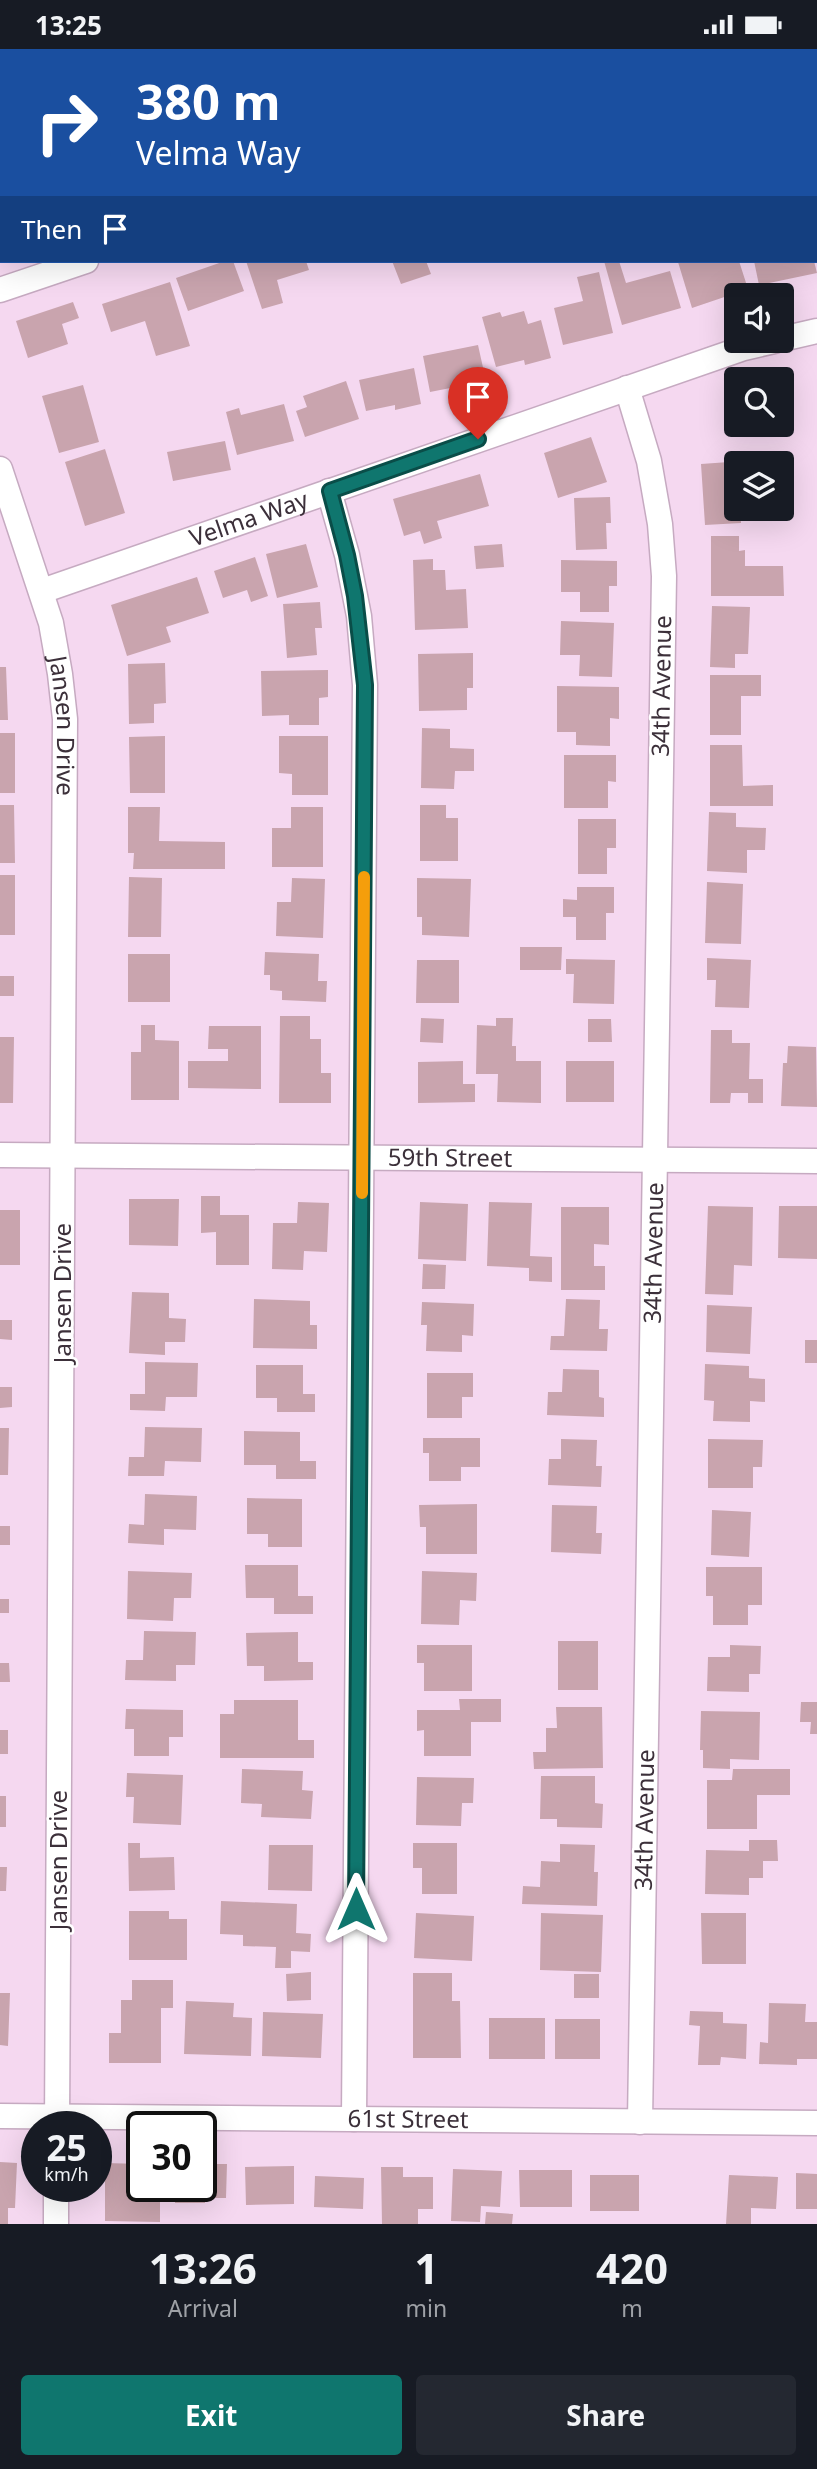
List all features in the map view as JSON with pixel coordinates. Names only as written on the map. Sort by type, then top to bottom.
[{"type":"street","points":[[0,290],[80,263]]},
{"type":"street","points":[[794,336],[817,331]]},
{"type":"street","name":"Velma Way","points":[[41,591],[730,353]]},
{"type":"street","name":"34th Avenue","points":[[628,388],[649,461],[660,524],[664,576],[640,2122]]},
{"type":"street","name":"Jansen Drive","points":[[0,469],[51,622],[65,719],[57,2111]]},
{"type":"street","points":[[330,491],[359,616],[365,685],[354,2119]]},
{"type":"street","name":"59th Street","points":[[0,1155],[817,1161]]},
{"type":"street","name":"61st Street","points":[[0,2116],[21,2118]]},
{"type":"street","name":"61st Street","points":[[112,2121],[354,2119],[817,2123]]},
{"type":"street","points":[[56,2202],[56,2224]]},
{"type":"building","points":[[219,263],[234,263],[244,291],[188,311],[176,278]]},
{"type":"building","points":[[247,263],[307,263],[309,270],[277,280],[283,303],[262,309]]},
{"type":"building","points":[[393,263],[427,263],[431,274],[401,284]]},
{"type":"building","points":[[605,263],[620,263],[626,283],[670,271],[681,308],[622,325]]},
{"type":"building","points":[[678,263],[740,263],[746,283],[724,283],[724,297],[692,308]]},
{"type":"building","points":[[754,263],[814,263],[817,273],[759,283]]},
{"type":"building","points":[[599,272],[613,333],[563,345],[554,308],[583,301],[577,277]]},
{"type":"building","points":[[170,282],[190,346],[156,356],[145,321],[111,332],[102,304]]},
{"type":"building","points":[[73,302],[79,318],[62,324],[68,344],[28,358],[16,321]]},
{"type":"building","points":[[524,311],[528,324],[541,320],[551,358],[525,365],[524,360],[496,367],[482,317],[500,312],[502,317]]},
{"type":"building","points":[[478,345],[486,381],[430,392],[423,356]]},
{"type":"building","points":[[414,368],[421,404],[395,410],[395,405],[366,411],[359,380]]},
{"type":"building","points":[[346,381],[359,419],[305,437],[296,411],[307,407],[303,396]]},
{"type":"building","points":[[83,385],[99,442],[59,453],[42,396]]},
{"type":"building","points":[[284,404],[294,441],[237,455],[226,412],[239,408],[241,415]]},
{"type":"building","points":[[591,437],[607,482],[558,498],[544,453]]},
{"type":"building","points":[[225,441],[231,470],[173,481],[167,452]]},
{"type":"building","points":[[105,449],[125,513],[85,526],[65,462]]},
{"type":"building","points":[[724,462],[724,521],[741,523],[705,525],[701,464]]},
{"type":"building","points":[[480,474],[489,506],[437,521],[442,538],[424,544],[420,531],[404,536],[393,499]]},
{"type":"building","points":[[610,497],[611,523],[606,523],[607,549],[576,550],[574,498]]},
{"type":"building","points":[[711,536],[739,536],[739,551],[745,550],[745,566],[783,566],[784,596],[711,596]]},
{"type":"building","points":[[306,544],[318,587],[277,598],[266,554]]},
{"type":"building","points":[[502,544],[504,567],[476,569],[474,546]]},
{"type":"building","points":[[255,557],[268,596],[251,602],[247,590],[223,598],[214,571]]},
{"type":"building","points":[[433,559],[433,570],[445,570],[446,590],[466,589],[468,628],[415,630],[413,560]]},
{"type":"building","points":[[561,560],[617,561],[617,586],[609,586],[609,612],[580,612],[580,592],[561,592]]},
{"type":"building","points":[[197,577],[209,613],[166,627],[171,642],[127,656],[111,605]]},
{"type":"building","points":[[320,602],[322,628],[315,628],[317,655],[287,658],[283,604]]},
{"type":"building","points":[[712,606],[750,607],[748,654],[735,654],[735,668],[710,667]]},
{"type":"building","points":[[561,621],[614,623],[612,677],[579,676],[580,655],[560,655]]},
{"type":"building","points":[[473,653],[473,688],[467,688],[467,710],[419,711],[418,654]]},
{"type":"building","points":[[165,663],[166,703],[154,704],[154,723],[129,724],[128,664]]},
{"type":"building","points":[[0,667],[6,667],[8,720],[0,720]]},
{"type":"building","points":[[328,670],[328,697],[319,698],[319,725],[289,725],[289,715],[262,716],[261,671]]},
{"type":"building","points":[[710,675],[761,675],[761,696],[741,696],[741,735],[710,735]]},
{"type":"building","points":[[557,686],[619,687],[619,719],[610,718],[610,746],[576,745],[576,732],[557,732]]},
{"type":"building","points":[[422,728],[450,729],[450,748],[474,749],[474,771],[455,771],[454,789],[421,788]]},
{"type":"building","points":[[0,733],[15,733],[15,793],[0,793]]},
{"type":"building","points":[[165,736],[165,793],[130,793],[129,737]]},
{"type":"building","points":[[279,736],[328,736],[328,795],[292,795],[292,774],[279,773]]},
{"type":"building","points":[[710,745],[742,745],[743,786],[773,785],[773,806],[710,806]]},
{"type":"building","points":[[564,755],[616,755],[616,782],[608,781],[608,808],[564,808]]},
{"type":"building","points":[[0,805],[14,805],[15,863],[0,863]]},
{"type":"building","points":[[420,805],[446,805],[446,818],[458,818],[458,861],[420,861]]},
{"type":"building","points":[[128,807],[160,807],[159,841],[225,842],[225,869],[133,869],[134,853],[128,853]]},
{"type":"building","points":[[291,807],[323,807],[323,867],[272,867],[272,828],[291,828]]},
{"type":"building","points":[[709,812],[736,813],[736,827],[766,828],[765,850],[747,850],[747,873],[707,871]]},
{"type":"building","points":[[578,819],[616,819],[616,848],[607,848],[607,874],[578,874]]},
{"type":"building","points":[[0,875],[15,875],[15,935],[0,935]]},
{"type":"building","points":[[129,877],[162,878],[161,937],[128,937]]},
{"type":"building","points":[[292,878],[325,879],[323,938],[276,936],[277,902],[291,902]]},
{"type":"building","points":[[417,878],[471,879],[469,937],[422,935],[422,917],[417,917]]},
{"type":"building","points":[[707,882],[743,884],[741,944],[705,943]]},
{"type":"building","points":[[577,887],[614,887],[614,913],[606,913],[606,940],[576,940],[576,917],[563,917],[563,899],[577,900]]},
{"type":"building","points":[[520,947],[562,947],[561,970],[520,970]]},
{"type":"building","points":[[265,952],[319,954],[318,981],[327,981],[326,1002],[282,1000],[282,991],[270,990],[270,975],[264,975]]},
{"type":"building","points":[[128,954],[170,954],[170,1002],[128,1002]]},
{"type":"building","points":[[707,958],[751,960],[749,1008],[715,1007],[716,980],[707,980]]},
{"type":"building","points":[[566,959],[615,960],[614,1004],[573,1003],[574,974],[566,974]]},
{"type":"building","points":[[417,960],[459,960],[459,1003],[416,1003]]},
{"type":"building","points":[[0,976],[14,976],[14,996],[0,996]]},
{"type":"building","points":[[280,1016],[310,1016],[310,1039],[321,1039],[321,1073],[331,1073],[331,1103],[279,1103]]},
{"type":"building","points":[[421,1018],[444,1019],[443,1043],[420,1042]]},
{"type":"building","points":[[496,1018],[513,1018],[512,1046],[516,1046],[516,1061],[541,1061],[541,1103],[497,1102],[498,1074],[476,1074],[477,1025],[496,1026]]},
{"type":"building","points":[[588,1019],[611,1019],[612,1042],[588,1042]]},
{"type":"building","points":[[141,1025],[155,1025],[155,1040],[179,1041],[179,1100],[131,1100],[131,1052],[141,1052]]},
{"type":"building","points":[[209,1026],[261,1026],[261,1089],[188,1088],[188,1061],[228,1061],[228,1049],[208,1049]]},
{"type":"building","points":[[711,1030],[732,1030],[732,1043],[750,1043],[749,1079],[763,1079],[763,1103],[748,1103],[748,1093],[731,1093],[730,1103],[710,1103]]},
{"type":"building","points":[[0,1037],[14,1037],[13,1103],[0,1103]]},
{"type":"building","points":[[788,1046],[816,1047],[817,1107],[781,1106],[783,1063],[787,1063]]},
{"type":"building","points":[[463,1061],[463,1084],[475,1084],[475,1102],[418,1103],[418,1062]]},
{"type":"building","points":[[566,1061],[614,1061],[614,1102],[566,1102]]},
{"type":"building","points":[[201,1196],[220,1196],[220,1215],[249,1215],[249,1265],[216,1265],[216,1232],[201,1233]]},
{"type":"building","points":[[129,1199],[179,1199],[178,1246],[129,1245]]},
{"type":"building","points":[[298,1202],[329,1203],[327,1252],[304,1251],[303,1270],[272,1269],[273,1223],[297,1223]]},
{"type":"building","points":[[420,1202],[468,1204],[466,1261],[418,1259]]},
{"type":"building","points":[[489,1202],[532,1203],[530,1256],[552,1257],[552,1282],[529,1281],[529,1268],[487,1266]]},
{"type":"building","points":[[708,1206],[753,1207],[752,1266],[734,1265],[733,1295],[705,1294]]},
{"type":"building","points":[[779,1206],[817,1206],[817,1259],[778,1258]]},
{"type":"building","points":[[561,1207],[609,1207],[609,1245],[594,1244],[594,1266],[605,1266],[605,1290],[561,1290]]},
{"type":"building","points":[[0,1210],[20,1210],[20,1265],[0,1265]]},
{"type":"building","points":[[423,1264],[446,1265],[445,1289],[422,1289]]},
{"type":"building","points":[[132,1292],[169,1293],[169,1318],[186,1319],[185,1342],[165,1342],[165,1355],[129,1353]]},
{"type":"building","points":[[254,1299],[310,1301],[310,1325],[317,1325],[317,1349],[253,1348]]},
{"type":"building","points":[[566,1299],[600,1300],[599,1329],[608,1329],[607,1351],[550,1350],[551,1336],[564,1336]]},
{"type":"building","points":[[422,1302],[474,1304],[473,1336],[462,1335],[462,1352],[426,1351],[427,1325],[421,1325]]},
{"type":"building","points":[[707,1305],[752,1307],[750,1354],[706,1352]]},
{"type":"building","points":[[0,1320],[12,1320],[12,1340],[0,1339]]},
{"type":"building","points":[[805,1340],[817,1340],[817,1363],[805,1363]]},
{"type":"building","points":[[145,1362],[198,1363],[197,1397],[166,1397],[165,1411],[130,1410],[130,1394],[145,1394]]},
{"type":"building","points":[[705,1364],[749,1366],[749,1378],[765,1379],[765,1402],[750,1401],[750,1422],[713,1421],[714,1401],[704,1400]]},
{"type":"building","points":[[256,1365],[303,1365],[303,1394],[315,1394],[315,1412],[277,1412],[277,1398],[256,1398]]},
{"type":"building","points":[[563,1369],[599,1370],[599,1397],[604,1398],[604,1417],[547,1415],[548,1392],[562,1392]]},
{"type":"building","points":[[427,1373],[473,1373],[473,1397],[462,1397],[462,1418],[427,1418]]},
{"type":"building","points":[[0,1387],[12,1387],[12,1407],[0,1408]]},
{"type":"building","points":[[145,1427],[202,1428],[201,1462],[165,1461],[164,1476],[128,1476],[129,1457],[144,1457]]},
{"type":"building","points":[[0,1428],[9,1428],[8,1475],[0,1475]]},
{"type":"building","points":[[244,1431],[300,1432],[300,1461],[316,1461],[316,1479],[276,1479],[276,1465],[244,1465]]},
{"type":"building","points":[[423,1438],[480,1438],[480,1467],[461,1467],[461,1481],[429,1481],[429,1453],[423,1453]]},
{"type":"building","points":[[561,1439],[597,1440],[596,1466],[602,1466],[601,1487],[548,1485],[549,1459],[561,1459]]},
{"type":"building","points":[[708,1439],[763,1440],[762,1467],[753,1467],[753,1488],[708,1488]]},
{"type":"building","points":[[145,1494],[197,1496],[196,1530],[164,1529],[164,1545],[128,1543],[129,1524],[144,1525]]},
{"type":"building","points":[[247,1498],[302,1499],[302,1547],[268,1547],[268,1534],[247,1534]]},
{"type":"building","points":[[477,1504],[477,1554],[426,1554],[426,1527],[420,1527],[419,1505]]},
{"type":"building","points":[[552,1505],[597,1506],[596,1533],[602,1533],[601,1554],[551,1552]]},
{"type":"building","points":[[712,1510],[751,1512],[749,1557],[711,1555]]},
{"type":"building","points":[[0,1526],[10,1526],[10,1545],[0,1545]]},
{"type":"building","points":[[245,1565],[298,1565],[298,1596],[313,1596],[313,1614],[274,1614],[274,1598],[246,1598]]},
{"type":"building","points":[[706,1567],[762,1567],[762,1605],[748,1605],[748,1625],[713,1625],[713,1596],[706,1596]]},
{"type":"building","points":[[128,1571],[192,1573],[191,1598],[174,1598],[173,1621],[127,1619]]},
{"type":"building","points":[[422,1571],[477,1573],[476,1601],[460,1600],[459,1625],[421,1624]]},
{"type":"building","points":[[0,1599],[9,1599],[9,1613],[0,1613]]},
{"type":"building","points":[[144,1631],[196,1632],[195,1665],[176,1665],[176,1681],[125,1680],[126,1660],[143,1660]]},
{"type":"building","points":[[298,1632],[298,1662],[313,1662],[313,1680],[264,1681],[264,1666],[247,1666],[246,1633]]},
{"type":"building","points":[[558,1641],[598,1641],[598,1690],[558,1690]]},
{"type":"building","points":[[417,1645],[472,1645],[472,1691],[424,1691],[424,1663],[417,1663]]},
{"type":"building","points":[[730,1645],[761,1646],[760,1674],[749,1674],[749,1692],[707,1691],[708,1657],[730,1657]]},
{"type":"building","points":[[0,1663],[9,1663],[10,1682],[0,1682]]},
{"type":"building","points":[[459,1699],[501,1699],[501,1722],[471,1722],[471,1756],[424,1756],[424,1730],[417,1731],[417,1710],[460,1710]]},
{"type":"building","points":[[234,1700],[298,1700],[298,1740],[314,1740],[314,1758],[220,1758],[220,1714],[234,1714]]},
{"type":"building","points":[[801,1702],[817,1702],[817,1734],[810,1734],[811,1722],[800,1722]]},
{"type":"building","points":[[556,1707],[602,1707],[603,1768],[534,1769],[533,1752],[546,1752],[546,1728],[557,1728]]},
{"type":"building","points":[[126,1709],[183,1710],[183,1737],[169,1737],[169,1756],[134,1756],[134,1729],[125,1729]]},
{"type":"building","points":[[701,1711],[760,1712],[759,1760],[730,1759],[730,1769],[703,1768],[703,1750],[700,1750]]},
{"type":"building","points":[[0,1730],[8,1730],[8,1754],[0,1754]]},
{"type":"building","points":[[242,1769],[303,1771],[302,1790],[313,1791],[311,1819],[261,1817],[262,1804],[241,1803]]},
{"type":"building","points":[[733,1769],[790,1769],[790,1795],[757,1795],[757,1829],[707,1829],[707,1780],[732,1780]]},
{"type":"building","points":[[127,1773],[183,1775],[181,1825],[133,1823],[134,1797],[126,1797]]},
{"type":"building","points":[[541,1776],[595,1776],[595,1803],[603,1804],[602,1828],[557,1827],[557,1819],[540,1819]]},
{"type":"building","points":[[417,1777],[474,1778],[473,1803],[462,1803],[461,1826],[416,1825]]},
{"type":"building","points":[[0,1796],[6,1796],[6,1827],[0,1827]]},
{"type":"building","points":[[749,1840],[777,1840],[778,1861],[763,1861],[763,1878],[749,1878],[749,1895],[705,1894],[706,1850],[749,1851]]},
{"type":"building","points":[[128,1843],[140,1843],[140,1858],[174,1857],[175,1890],[129,1891]]},
{"type":"building","points":[[413,1843],[457,1843],[457,1894],[422,1894],[422,1868],[413,1868]]},
{"type":"building","points":[[560,1844],[595,1845],[594,1872],[598,1872],[597,1906],[522,1904],[523,1886],[540,1887],[541,1861],[560,1862]]},
{"type":"building","points":[[269,1845],[313,1845],[312,1891],[268,1890]]},
{"type":"building","points":[[0,1867],[7,1867],[6,1891],[0,1891]]},
{"type":"building","points":[[221,1901],[297,1904],[296,1933],[311,1934],[310,1952],[291,1951],[291,1968],[275,1968],[276,1947],[243,1946],[243,1935],[220,1934]]},
{"type":"building","points":[[129,1911],[169,1911],[169,1919],[187,1919],[187,1960],[129,1960]]},
{"type":"building","points":[[416,1913],[474,1916],[472,1961],[414,1958]]},
{"type":"building","points":[[541,1913],[603,1915],[601,1972],[540,1970]]},
{"type":"building","points":[[701,1913],[746,1913],[746,1964],[702,1964]]},
{"type":"building","points":[[311,1972],[311,2000],[287,2001],[286,1974]]},
{"type":"building","points":[[413,1973],[452,1973],[452,2001],[460,2001],[461,2058],[413,2058]]},
{"type":"building","points":[[574,1974],[599,1974],[599,1998],[574,1998]]},
{"type":"building","points":[[132,1980],[173,1980],[173,2008],[161,2008],[161,2063],[109,2063],[109,2033],[121,2033],[121,2000],[132,2000]]},
{"type":"building","points":[[0,1993],[10,1993],[8,2046],[0,2045]]},
{"type":"building","points":[[186,2001],[234,2003],[233,2017],[252,2018],[251,2056],[184,2054]]},
{"type":"building","points":[[769,2003],[806,2004],[805,2022],[817,2022],[817,2059],[797,2059],[797,2065],[759,2064],[760,2042],[768,2043]]},
{"type":"building","points":[[690,2011],[723,2012],[723,2023],[747,2024],[746,2059],[721,2057],[720,2065],[698,2065],[700,2026],[689,2025]]},
{"type":"building","points":[[263,2012],[323,2014],[321,2058],[262,2056]]},
{"type":"building","points":[[489,2018],[545,2018],[545,2059],[489,2059]]},
{"type":"building","points":[[555,2019],[600,2019],[600,2059],[555,2059]]},
{"type":"building","points":[[0,2162],[17,2163],[15,2208],[8,2208],[8,2224],[0,2224]]},
{"type":"building","points":[[112,2163],[126,2164],[126,2202],[160,2202],[160,2222],[105,2221],[105,2202],[112,2202]]},
{"type":"building","points":[[217,2164],[227,2164],[226,2198],[217,2198]]},
{"type":"building","points":[[294,2166],[294,2204],[246,2205],[245,2167]]},
{"type":"building","points":[[381,2167],[403,2167],[403,2177],[433,2177],[433,2209],[418,2209],[418,2224],[382,2224]]},
{"type":"building","points":[[453,2169],[502,2171],[500,2207],[481,2206],[480,2222],[451,2221]]},
{"type":"building","points":[[519,2170],[572,2170],[572,2207],[520,2207]]},
{"type":"building","points":[[796,2173],[817,2174],[817,2209],[796,2209]]},
{"type":"building","points":[[590,2175],[639,2175],[639,2211],[590,2211]]},
{"type":"building","points":[[729,2175],[778,2177],[776,2209],[751,2208],[751,2224],[726,2224]]},
{"type":"building","points":[[315,2176],[364,2178],[363,2209],[314,2207]]},
{"type":"building","points":[[486,2212],[513,2214],[512,2224],[485,2224]]},
{"type":"slow traffic","points":[[362,1193],[364,877]]},
{"type":"route","points":[[356,1909],[365,685],[359,616],[330,491],[478,439]]}]
